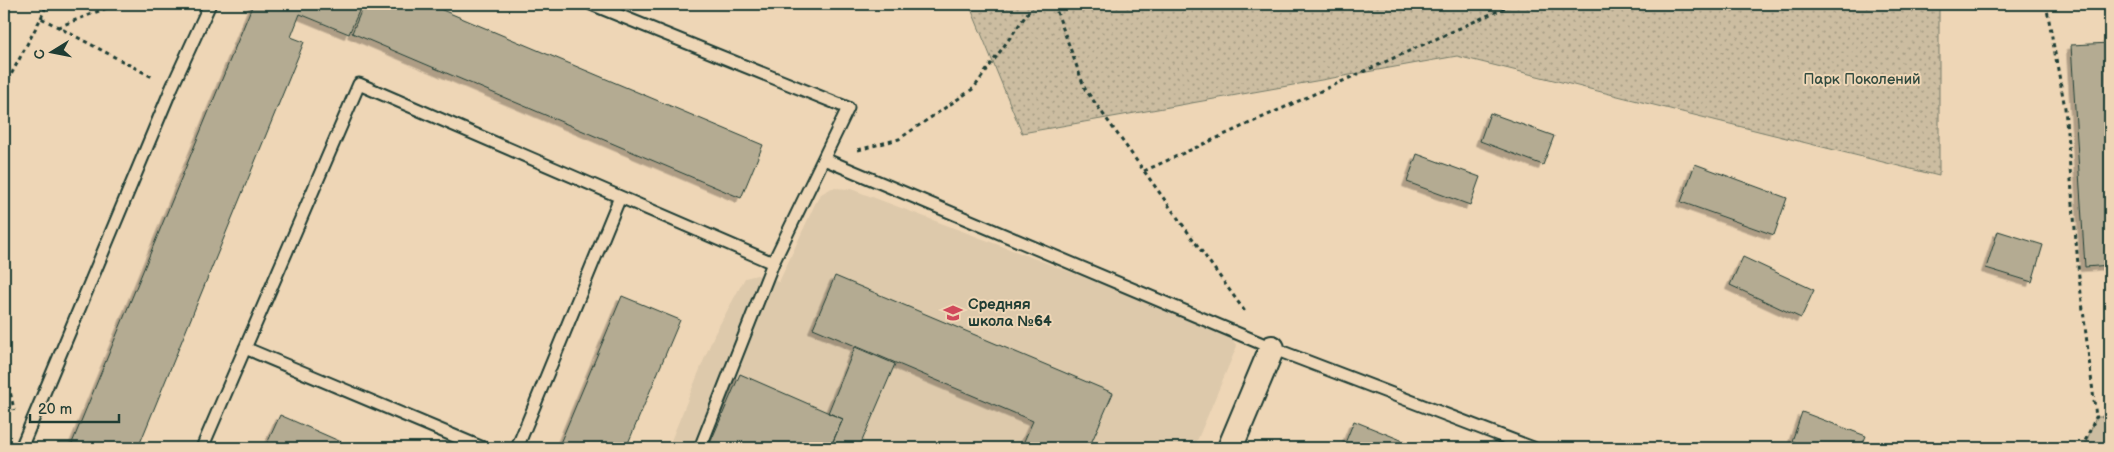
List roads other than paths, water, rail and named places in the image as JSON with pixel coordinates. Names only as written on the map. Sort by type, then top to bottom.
[{"type":"street","points":[[1230,448],[1272,348]]},
{"type":"lane","points":[[21,447],[172,87],[210,4]]},
{"type":"lane","points":[[592,4],[848,108],[773,263],[700,448]]},
{"type":"lane","points":[[202,448],[359,84],[773,263]]},
{"type":"lane","points":[[824,159],[1272,348],[1533,448]]},
{"type":"lane","points":[[517,448],[620,197]]},
{"type":"lane","points":[[245,348],[483,448]]},
{"type":"place","name":"Средняя школа №64","points":[[953,313]]},
{"type":"park label","name":"Парк Поколений","points":[[1862,79]]}]
